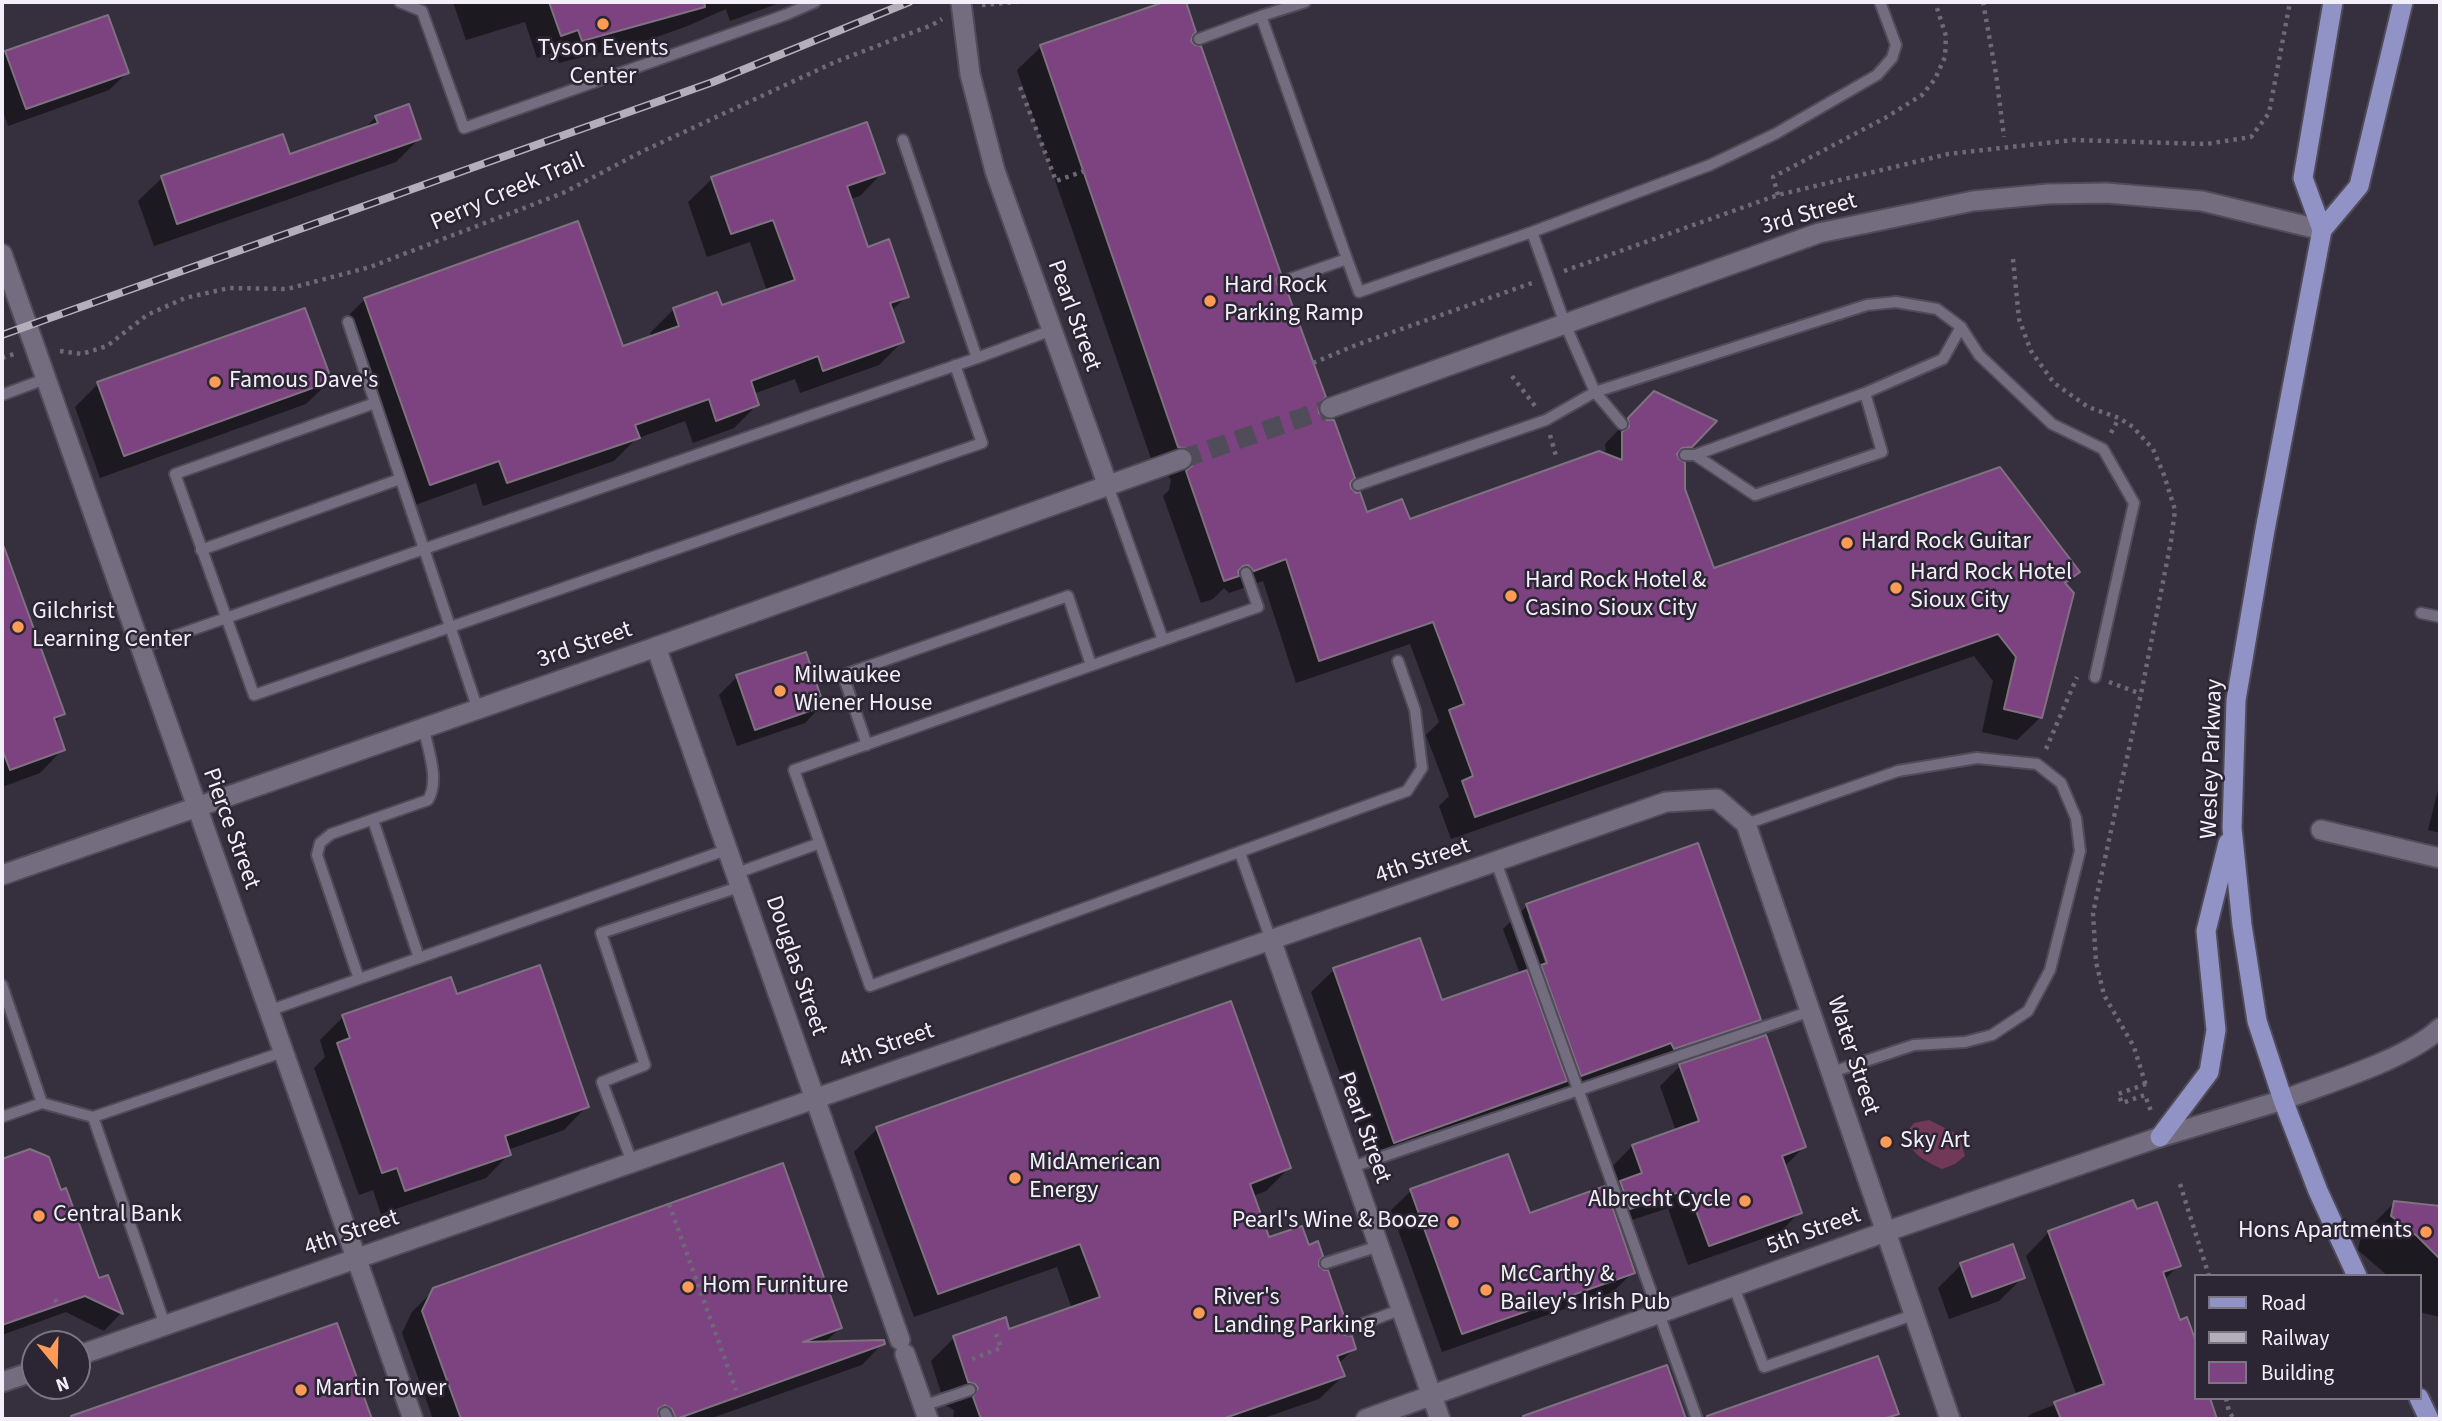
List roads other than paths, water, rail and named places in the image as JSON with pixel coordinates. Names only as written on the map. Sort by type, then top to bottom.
[{"type":"main road","points":[[2322,230],[2303,178],[2333,2]]},
{"type":"main road","name":"Wesley Parkway","points":[[2356,1274],[2318,1191],[2283,1100],[2258,1021],[2242,925],[2232,828],[2236,700],[2322,230],[2359,187],[2403,2]]},
{"type":"main road","name":"Pearl Street","points":[[961,5],[970,74],[995,171],[1108,486]]},
{"type":"main road","name":"3rd Street","points":[[1330,408],[1819,233],[1973,201],[2048,194],[2106,193],[2202,201],[2322,230]]},
{"type":"main road","name":"Pierce Street","points":[[2,254],[413,1419]]},
{"type":"main road","name":"3rd Street","points":[[2,875],[478,710],[1182,459]]},
{"type":"main road","name":"Douglas Street","points":[[656,647],[926,1412]]},
{"type":"main road","name":"4th Street","points":[[91,1351],[1666,802],[1717,799],[1746,824]]},
{"type":"main road","name":"Water Street","points":[[1746,824],[1950,1419]]},
{"type":"main road","points":[[2160,1137],[2209,1072],[2216,1030],[2206,931],[2232,828]]},
{"type":"main road","points":[[2320,830],[2440,858]]},
{"type":"main road","name":"Pearl Street","points":[[1271,940],[1440,1419]]},
{"type":"main road","name":"5th Street","points":[[1366,1419],[1885,1232],[2160,1137],[2283,1100],[2373,1066],[2430,1038],[2440,1028]]},
{"type":"main road","points":[[2,1382],[21,1376]]},
{"type":"main road","points":[[2420,1400],[2429,1419]]},
{"type":"lane","points":[[400,2],[422,10],[464,128],[815,2]]},
{"type":"lane","points":[[1199,40],[1305,2]]},
{"type":"lane","points":[[1261,16],[1359,292],[1532,232],[1710,165],[1775,134],[1877,75],[1892,58],[1896,45],[1881,2]]},
{"type":"lane","points":[[902,140],[977,358]]},
{"type":"lane","points":[[1532,232],[1564,324],[1595,392],[1622,424]]},
{"type":"lane","points":[[1284,281],[1347,259]]},
{"type":"lane","points":[[1358,485],[1546,420],[1595,392],[1867,305],[1896,302],[1937,309],[1961,327],[1979,355],[2052,424],[2103,449],[2134,503],[2095,677]]},
{"type":"lane","points":[[348,322],[478,710]]},
{"type":"lane","points":[[1865,393],[1882,452],[1755,495],[1690,455],[1865,393],[1943,359],[1961,327]]},
{"type":"lane","points":[[140,648],[1052,330]]},
{"type":"lane","points":[[375,403],[175,474],[254,695],[982,443],[956,365]]},
{"type":"lane","points":[[2,396],[45,379]]},
{"type":"lane","points":[[201,550],[400,479]]},
{"type":"lane","name":"Pearl Street","points":[[1108,486],[1163,640]]},
{"type":"lane","points":[[1247,573],[1258,607],[794,770],[870,986],[1407,791],[1422,768],[1415,710],[1398,661]]},
{"type":"lane","points":[[867,745],[843,675],[1068,596],[1091,665]]},
{"type":"lane","points":[[2421,613],[2440,617]]},
{"type":"lane","points":[[359,979],[317,855],[320,843],[331,834],[428,800],[433,792],[434,780],[424,729]]},
{"type":"lane","points":[[1746,824],[1898,771],[1977,758],[2037,764],[2061,783],[2076,818],[2080,851],[2050,970],[2028,1011],[1992,1035],[1965,1042],[1914,1045],[1832,1072]]},
{"type":"lane","points":[[373,820],[419,958]]},
{"type":"lane","points":[[632,1162],[602,1082],[645,1065],[601,933],[739,880],[820,843]]},
{"type":"lane","points":[[268,1011],[729,849]]},
{"type":"lane","name":"Pearl Street","points":[[1240,853],[1271,940]]},
{"type":"lane","points":[[1496,862],[1697,1419]]},
{"type":"lane","points":[[2,985],[43,1102]]},
{"type":"lane","points":[[1352,1167],[1811,1011]]},
{"type":"lane","points":[[2,1116],[43,1102],[93,1117],[283,1052]]},
{"type":"lane","points":[[93,1117],[165,1325]]},
{"type":"lane","points":[[1326,1263],[1379,1246]]},
{"type":"lane","points":[[1734,1287],[1764,1367],[1913,1315]]},
{"type":"lane","points":[[1349,1329],[1402,1309]]},
{"type":"lane","points":[[926,1412],[971,1390]]},
{"type":"tunnel","points":[[1182,459],[1330,408]]},
{"type":"railway","points":[[2,335],[713,82],[909,2]]},
{"type":"place","name":"Tyson Events Center","points":[[603,24]]},
{"type":"place","name":"Hard Rock Parking Ramp","points":[[1210,301]]},
{"type":"place","name":"Famous Dave's","points":[[215,382]]},
{"type":"place","name":"Hard Rock Guitar","points":[[1847,543]]},
{"type":"place","name":"Hard Rock Hotel Sioux City","points":[[1896,588]]},
{"type":"place","name":"Hard Rock Hotel & Casino Sioux City","points":[[1511,596]]},
{"type":"place","name":"Gilchrist Learning Center","points":[[18,627]]},
{"type":"place","name":"Milwaukee Wiener House","points":[[780,691]]},
{"type":"place","name":"Sky Art","points":[[1886,1142]]},
{"type":"place","name":"MidAmerican Energy","points":[[1015,1178]]},
{"type":"place","name":"Albrecht Cycle","points":[[1745,1201]]},
{"type":"place","name":"Central Bank","points":[[39,1216]]},
{"type":"place","name":"Pearl's Wine & Booze","points":[[1453,1222]]},
{"type":"place","name":"Hons Apartments","points":[[2426,1232]]},
{"type":"place","name":"Hom Furniture","points":[[688,1287]]},
{"type":"place","name":"McCarthy & Bailey's Irish Pub","points":[[1486,1290]]},
{"type":"place","name":"River's Landing Parking","points":[[1199,1313]]},
{"type":"place","name":"Martin Tower","points":[[301,1390]]}]
